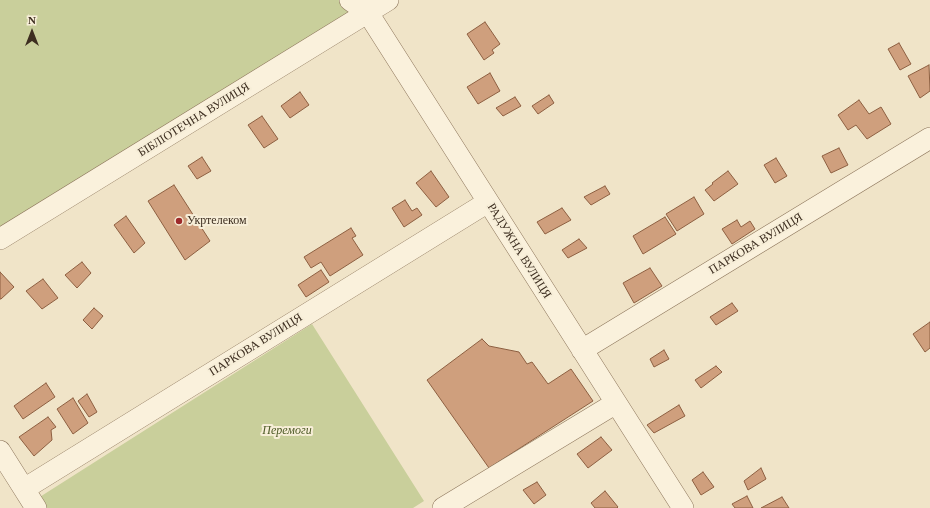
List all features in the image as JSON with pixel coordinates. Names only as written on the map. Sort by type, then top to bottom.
[{"type":"street","name":"РАДУЖНА ВУЛИЦЯ","points":[[350,0],[368,13],[683,508]]},
{"type":"street","name":"БІБЛІОТЕЧНА ВУЛИЦЯ","points":[[0,240],[388,0]]},
{"type":"street","name":"ПАРКОВА ВУЛИЦЯ","points":[[582,350],[930,138]]},
{"type":"street","name":"ПАРКОВА ВУЛИЦЯ","points":[[24,488],[488,202]]},
{"type":"street","points":[[443,508],[616,403]]},
{"type":"street","points":[[0,451],[36,508]]},
{"type":"green space","points":[[0,0],[350,0],[368,13],[0,239]]},
{"type":"green space","name":"Перемоги","points":[[312,324],[424,501],[413,508],[40,508],[35,500]]},
{"type":"building","points":[[485,22],[500,44],[492,50],[494,53],[484,60],[467,34]]},
{"type":"building","points":[[899,43],[911,64],[900,70],[888,49]]},
{"type":"building","points":[[929,65],[930,91],[920,98],[908,76]]},
{"type":"building","points":[[490,73],[500,91],[478,104],[467,87]]},
{"type":"building","points":[[300,92],[309,105],[290,118],[281,106]]},
{"type":"building","points":[[549,95],[554,103],[538,114],[532,106]]},
{"type":"building","points":[[515,97],[521,106],[503,116],[496,108]]},
{"type":"building","points":[[859,100],[869,114],[881,107],[891,124],[867,139],[856,125],[848,130],[838,115]]},
{"type":"building","points":[[262,116],[278,139],[264,148],[248,125]]},
{"type":"building","points":[[839,148],[848,165],[831,173],[822,156]]},
{"type":"building","points":[[202,157],[211,171],[197,179],[188,166]]},
{"type":"building","points":[[776,158],[787,176],[775,183],[764,165]]},
{"type":"building","points":[[431,171],[449,197],[436,207],[416,183]]},
{"type":"building","points":[[728,171],[738,184],[714,201],[705,190]]},
{"type":"building","name":"Укртелеком","points":[[174,185],[210,241],[185,260],[148,201]]},
{"type":"building","points":[[605,186],[610,194],[591,205],[584,197]]},
{"type":"building","points":[[694,197],[704,214],[677,231],[666,214]]},
{"type":"building","points":[[405,200],[412,211],[417,208],[422,215],[404,227],[392,208]]},
{"type":"building","points":[[562,208],[571,220],[545,234],[537,222]]},
{"type":"building","points":[[126,216],[145,243],[134,253],[114,225]]},
{"type":"building","points":[[665,217],[676,234],[643,254],[633,236]]},
{"type":"building","points":[[737,220],[741,227],[750,221],[755,229],[732,244],[722,229]]},
{"type":"building","points":[[351,228],[356,236],[352,238],[363,255],[330,276],[321,262],[311,268],[304,257]]},
{"type":"building","points":[[579,239],[587,248],[568,258],[562,250]]},
{"type":"building","points":[[82,262],[91,273],[77,288],[65,275]]},
{"type":"building","points":[[650,268],[662,286],[634,303],[623,283]]},
{"type":"building","points":[[321,270],[329,282],[306,297],[298,285]]},
{"type":"building","points":[[0,272],[14,287],[1,299],[0,299]]},
{"type":"building","points":[[43,279],[58,298],[42,309],[26,291]]},
{"type":"building","points":[[732,303],[738,311],[716,325],[710,317]]},
{"type":"building","points":[[94,308],[103,316],[92,329],[83,320]]},
{"type":"building","points":[[930,322],[930,348],[925,352],[913,334]]},
{"type":"building","points":[[482,339],[489,346],[519,352],[527,364],[532,362],[548,384],[571,369],[593,401],[489,468],[427,380]]},
{"type":"building","points":[[664,350],[669,359],[654,367],[650,359]]},
{"type":"building","points":[[716,366],[722,372],[701,388],[695,380]]},
{"type":"building","points":[[46,383],[55,397],[23,419],[14,406]]},
{"type":"building","points":[[87,394],[97,412],[89,417],[78,401]]},
{"type":"building","points":[[73,398],[88,423],[73,434],[57,409]]},
{"type":"building","points":[[679,405],[685,416],[654,433],[647,425]]},
{"type":"building","points":[[48,417],[56,427],[51,430],[52,440],[34,456],[19,437]]},
{"type":"building","points":[[601,437],[612,450],[588,468],[577,454]]},
{"type":"building","points":[[761,468],[766,479],[748,490],[744,481]]},
{"type":"building","points":[[703,472],[714,487],[701,495],[692,480]]},
{"type":"building","points":[[537,482],[546,495],[534,504],[523,490]]},
{"type":"building","points":[[605,491],[618,507],[617,508],[595,508],[591,503]]},
{"type":"building","points":[[747,496],[753,508],[735,508],[732,504]]},
{"type":"building","points":[[782,497],[789,508],[761,508]]},
{"type":"place","name":"Укртелеком","points":[[179,221]]}]
